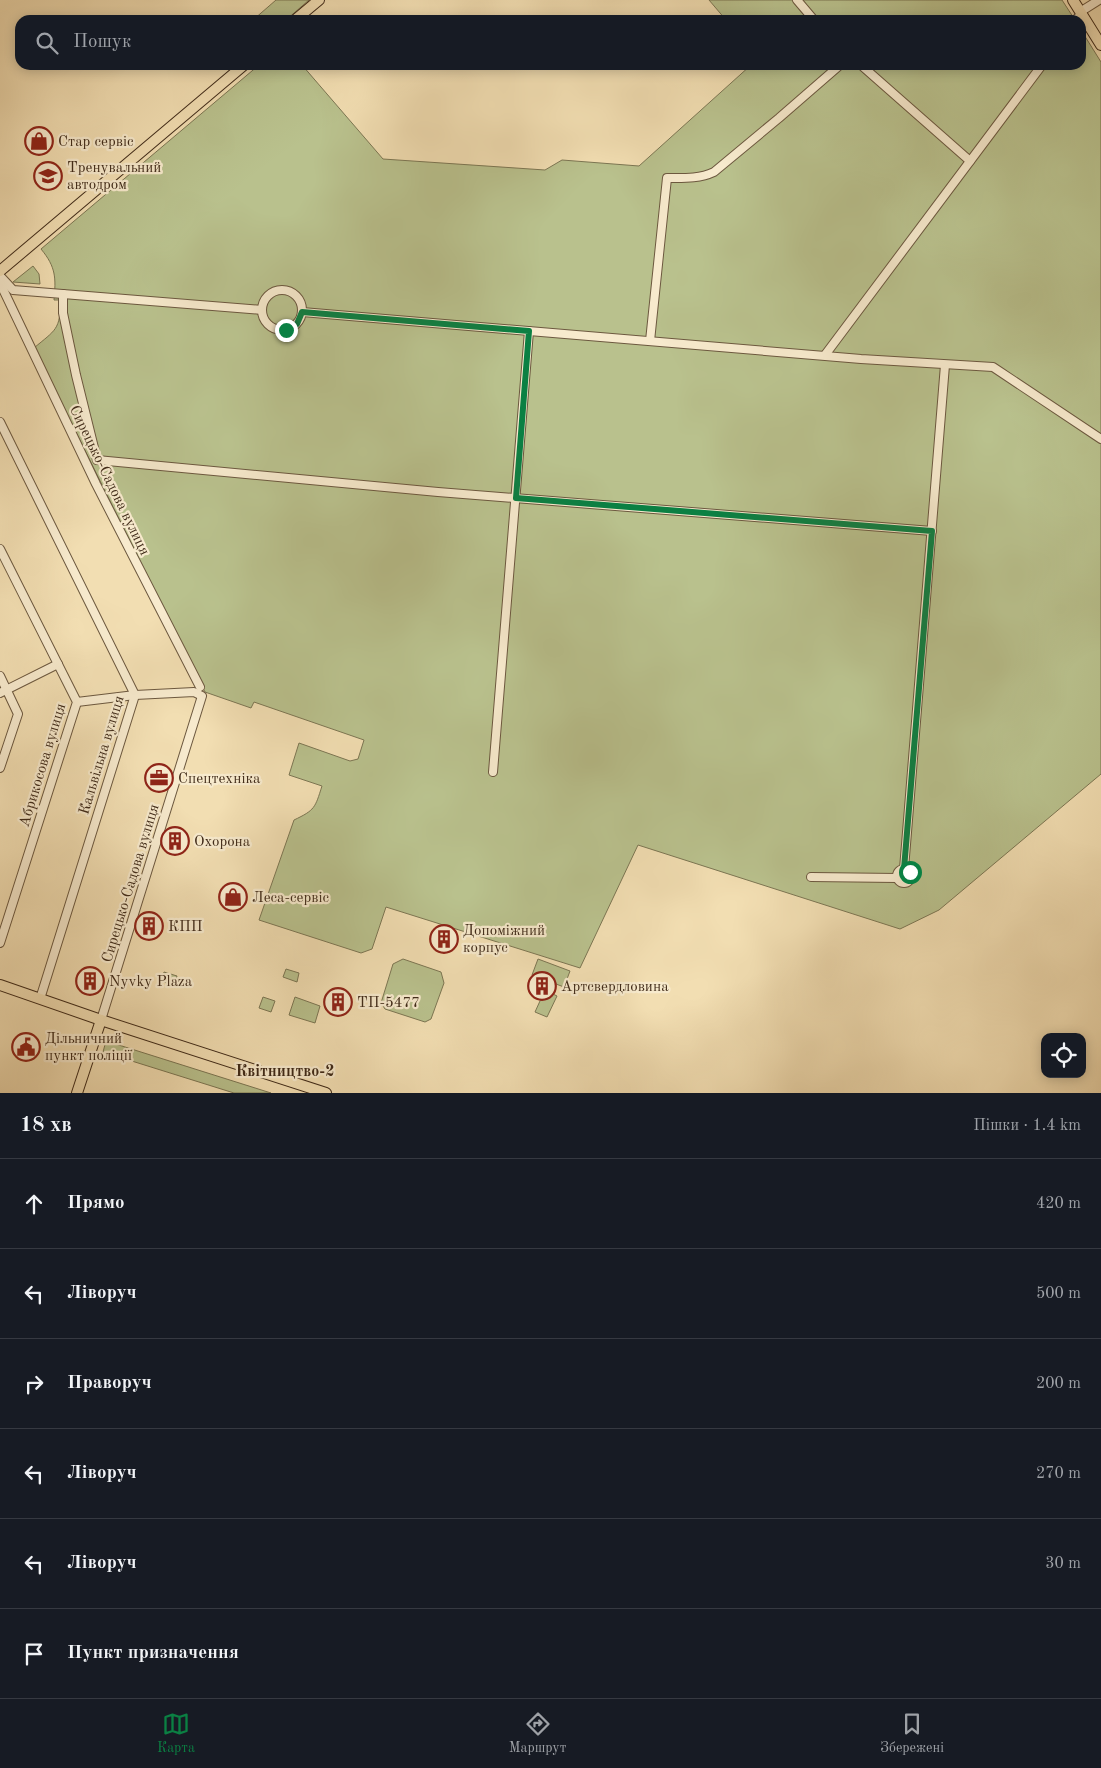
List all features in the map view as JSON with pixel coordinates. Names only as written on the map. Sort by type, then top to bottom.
[{"type":"main road","points":[[301,15],[319,0]]},
{"type":"main road","points":[[1073,0],[1079,15]]},
{"type":"main road","points":[[1086,25],[1101,45]]},
{"type":"main road","points":[[0,271],[238,70]]},
{"type":"main road","points":[[0,985],[326,1093]]},
{"type":"main road","points":[[77,1093],[101,1020]]},
{"type":"street","points":[[797,0],[810,15]]},
{"type":"street","points":[[1079,15],[1099,0]]},
{"type":"street","points":[[650,341],[667,178],[695,178],[714,172],[834,70]]},
{"type":"street","points":[[867,70],[970,161]]},
{"type":"street","points":[[825,355],[1038,70]]},
{"type":"street","points":[[0,276],[13,290],[262,310]]},
{"type":"street","name":"Сирецько-Садова вулиця","points":[[0,283],[96,484],[200,687]]},
{"type":"street","points":[[282,290],[294,294],[302,305],[302,312],[297,324],[292,328],[280,330],[269,326],[262,310],[270,295],[282,290]]},
{"type":"street","points":[[63,294],[64,322],[97,460],[516,498],[932,531]]},
{"type":"street","points":[[302,312],[945,365],[993,367],[1101,439]]},
{"type":"street","points":[[493,772],[529,331]]},
{"type":"street","points":[[904,869],[945,365]]},
{"type":"street","name":"Кальвільна вулиця","points":[[0,422],[135,695],[40,999]]},
{"type":"street","name":"Абрикосова вулиця","points":[[0,549],[77,702],[0,943]]},
{"type":"street","points":[[4,691],[58,664]]},
{"type":"street","points":[[0,676],[4,691],[18,714],[0,768]]},
{"type":"street","name":"Сирецько-Садова вулиця","points":[[101,1020],[202,696],[194,692],[135,695]]},
{"type":"street","points":[[77,702],[135,695]]},
{"type":"street","points":[[811,877],[897,878],[900,882],[904,883],[910,880],[910,872],[904,869]]},
{"type":"street","points":[[897,878],[898,872],[904,869]]},
{"type":"green space","points":[[276,0],[309,0],[292,15],[259,15]]},
{"type":"green space","points":[[709,0],[1062,0],[1072,15],[722,15]]},
{"type":"green space","points":[[1086,38],[1101,62],[1101,774],[939,910],[900,929],[638,845],[580,968],[386,907],[372,949],[361,953],[259,920],[294,820],[313,808],[322,786],[289,775],[299,743],[350,761],[358,759],[364,740],[254,702],[251,708],[205,692],[34,348],[52,333],[58,324],[60,310],[60,300],[54,300],[54,273],[50,261],[41,249],[253,70],[306,70],[383,159],[545,170],[562,160],[639,166],[745,70],[1086,70]]},
{"type":"green space","points":[[33,266],[39,274],[40,284],[13,282]]},
{"type":"green space","points":[[403,959],[441,972],[444,983],[431,1019],[425,1022],[385,1009],[381,1003],[393,964]]},
{"type":"green space","points":[[538,959],[570,971],[564,987],[532,975]]},
{"type":"green space","points":[[286,969],[299,973],[297,982],[283,977]]},
{"type":"green space","points":[[164,972],[177,976],[174,985],[161,981]]},
{"type":"green space","points":[[545,990],[557,996],[547,1017],[535,1012]]},
{"type":"green space","points":[[263,997],[275,1001],[271,1012],[259,1008]]},
{"type":"green space","points":[[295,997],[320,1006],[315,1023],[289,1015]]},
{"type":"green space","points":[[106,1041],[271,1093],[234,1093],[103,1052]]},
{"type":"place","name":"Стар сервіс","points":[[39,141]]},
{"type":"place","name":"Тренувальний автодром","points":[[48,176]]},
{"type":"place","name":"Спецтехніка","points":[[159,778]]},
{"type":"place","name":"Охорона","points":[[175,841]]},
{"type":"place","name":"Леса-сервіс","points":[[233,897]]},
{"type":"place","name":"КПП","points":[[149,926]]},
{"type":"place","name":"Допоміжний корпус","points":[[444,939]]},
{"type":"place","name":"Nyvky Plaza","points":[[90,981]]},
{"type":"place","name":"Артсвердловина","points":[[542,986]]},
{"type":"place","name":"ТП-5477","points":[[338,1002]]},
{"type":"place","name":"Дільничний пункт поліції","points":[[26,1047]]},
{"type":"district","name":"Квітництво-2","points":[[285,1070]]},
{"type":"route","points":[[286,330],[297,324],[302,312],[529,331],[516,498],[932,531],[904,869],[910,872]]}]
